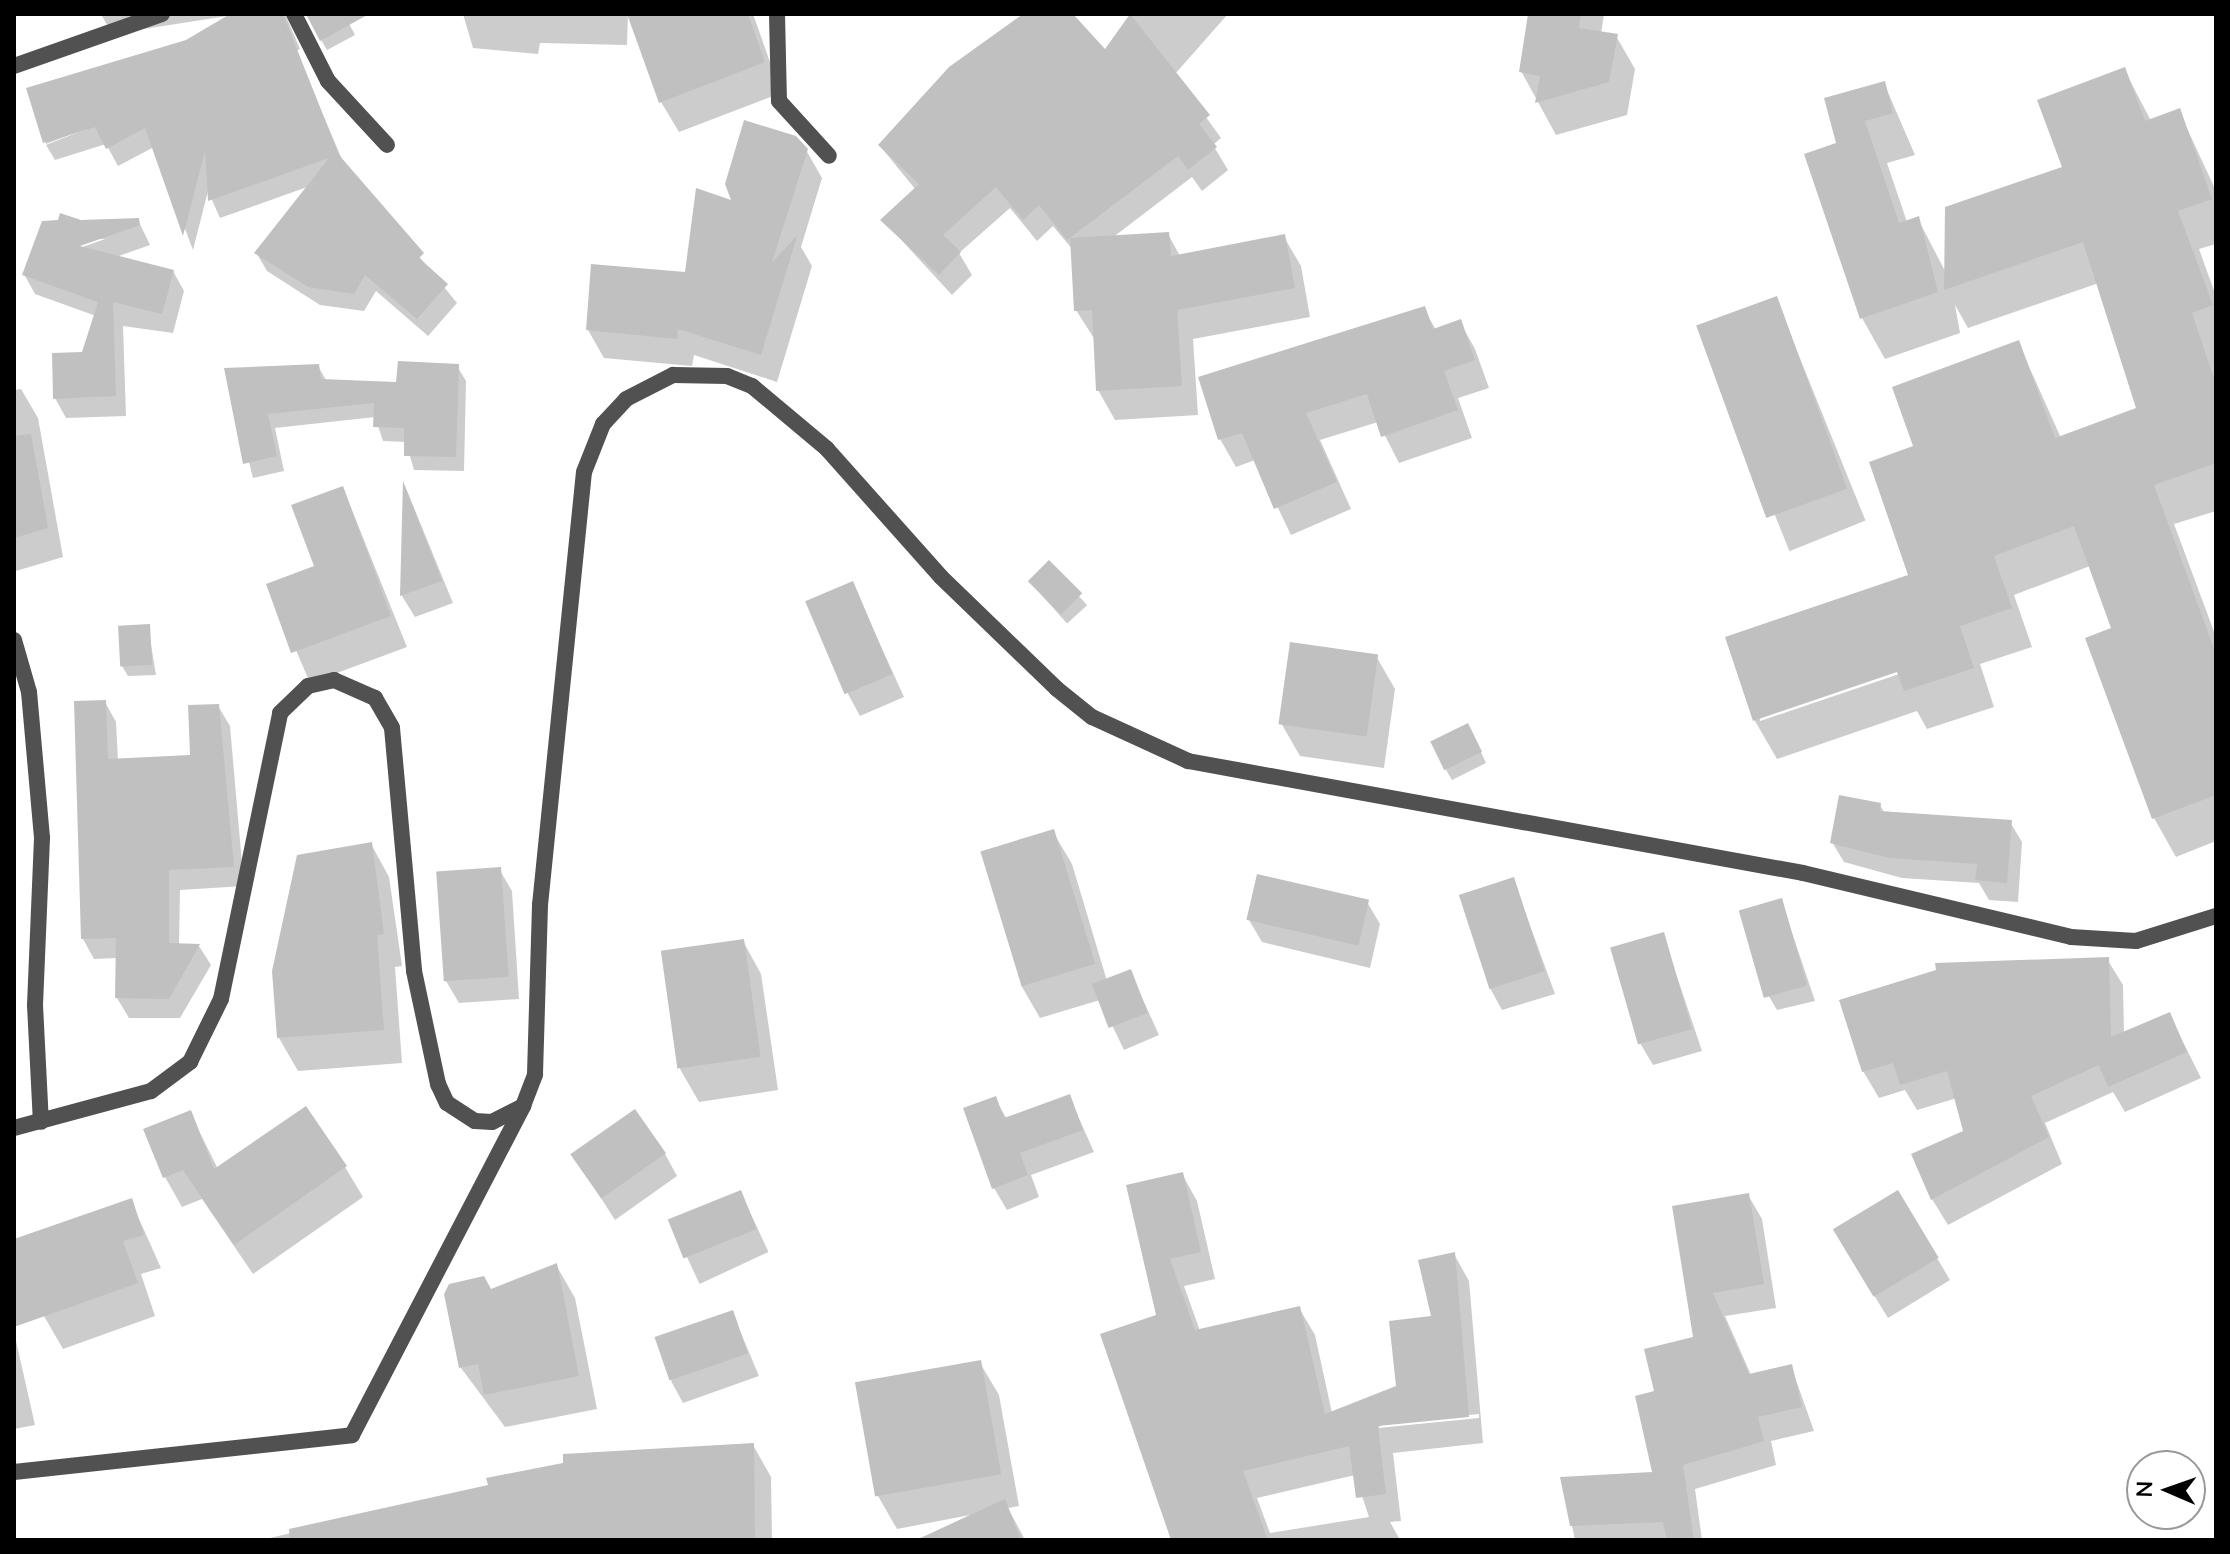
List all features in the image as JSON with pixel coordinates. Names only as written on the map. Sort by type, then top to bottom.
[{"type":"street","points":[[14,66],[162,14]]},
{"type":"street","points":[[294,14],[328,81],[387,145]]},
{"type":"street","points":[[777,14],[779,101],[829,156]]},
{"type":"street","points":[[14,1472],[352,1435],[523,1106],[535,1074],[540,905],[584,472],[603,424],[626,399],[673,375],[727,376],[752,386],[827,449],[941,577],[1057,689],[1092,717],[1188,761],[1803,873],[2071,937],[2136,941],[2216,916]]},
{"type":"street","points":[[14,640],[29,692],[42,838],[35,1005],[41,1122]]},
{"type":"street","points":[[14,1128],[151,1091],[190,1062],[211,1031],[275,727],[296,693],[334,680],[375,698],[392,728],[410,943],[438,1084],[447,1103],[475,1121],[492,1122],[523,1106]]},
{"type":"building","points":[[230,14],[283,14],[339,155],[424,253],[419,258],[448,284],[417,319],[365,275],[354,294],[308,287],[254,253],[329,158],[208,201],[205,151],[183,236],[145,128],[106,149],[95,127],[43,143],[26,88],[186,40]]},
{"type":"building","points":[[306,14],[369,14],[320,41]]},
{"type":"building","points":[[627,14],[748,14],[765,62],[659,103]]},
{"type":"building","points":[[1023,14],[1073,14],[1105,49],[1130,14],[1210,115],[1199,124],[1217,147],[1188,170],[1178,156],[1067,240],[1039,205],[1023,220],[996,187],[943,235],[961,252],[939,275],[880,220],[919,184],[878,145],[949,67]]},
{"type":"building","points":[[1528,14],[1581,14],[1579,28],[1618,34],[1609,82],[1535,103],[1540,76],[1519,72]]},
{"type":"building","points":[[2125,67],[2145,121],[2180,108],[2212,199],[2178,211],[2213,305],[2192,313],[2216,385],[2216,463],[2154,485],[2216,654],[2216,795],[2152,819],[2085,638],[2111,628],[2074,526],[1994,556],[2012,608],[1960,626],[1974,668],[1904,691],[1897,672],[1753,721],[1725,637],[1908,575],[1869,462],[1913,446],[1892,387],[2019,340],[2055,438],[2136,408],[2083,242],[1944,290],[1945,207],[2062,167],[2037,100]]},
{"type":"building","points":[[1885,81],[1893,113],[1865,121],[1899,223],[1919,216],[1938,292],[1860,319],[1804,154],[1836,143],[1824,98]]},
{"type":"building","points":[[744,120],[796,136],[808,149],[772,262],[797,236],[761,355],[678,329],[677,339],[586,330],[591,264],[685,272],[696,188],[731,200],[725,184]]},
{"type":"building","points":[[60,213],[81,220],[139,218],[140,225],[80,246],[174,270],[162,314],[113,302],[116,396],[53,399],[52,353],[82,352],[98,302],[22,275],[42,221],[58,220]]},
{"type":"building","points":[[1169,232],[1171,256],[1285,234],[1295,288],[1177,310],[1182,386],[1096,391],[1092,310],[1074,311],[1070,238]]},
{"type":"building","points":[[1777,296],[1847,489],[1766,518],[1696,325]]},
{"type":"building","points":[[1425,306],[1433,329],[1461,319],[1475,360],[1444,371],[1458,410],[1381,437],[1367,394],[1306,413],[1337,482],[1274,509],[1242,433],[1218,440],[1198,377]]},
{"type":"building","points":[[398,361],[459,364],[456,457],[404,456],[404,428],[373,427],[374,403],[268,414],[277,456],[243,464],[224,368],[319,364],[321,379],[396,382]]},
{"type":"building","points":[[31,434],[48,528],[14,538],[14,436]]},
{"type":"building","points":[[403,481],[442,581],[400,596]]},
{"type":"building","points":[[343,486],[391,616],[291,653],[266,584],[314,566],[291,505]]},
{"type":"building","points":[[1049,560],[1082,593],[1061,614],[1028,581]]},
{"type":"building","points":[[853,581],[892,674],[845,694],[805,601]]},
{"type":"building","points":[[150,624],[152,665],[120,667],[118,626]]},
{"type":"building","points":[[1290,642],[1378,654],[1367,737],[1278,724]]},
{"type":"building","points":[[106,700],[108,759],[190,755],[188,705],[219,704],[234,867],[169,870],[169,943],[200,944],[169,999],[115,998],[116,938],[81,939],[74,701]]},
{"type":"building","points":[[1468,723],[1482,752],[1444,770],[1430,741]]},
{"type":"building","points":[[1839,795],[1881,803],[1880,811],[2012,820],[2007,883],[1975,880],[1977,864],[1890,858],[1830,843]]},
{"type":"building","points":[[1054,829],[1095,964],[1022,986],[980,852]]},
{"type":"building","points":[[372,842],[384,934],[377,935],[384,1030],[277,1038],[272,971],[297,855]]},
{"type":"building","points":[[501,867],[509,977],[444,981],[436,872]]},
{"type":"building","points":[[1257,874],[1369,900],[1358,946],[1246,920]]},
{"type":"building","points":[[1514,877],[1545,971],[1489,989],[1459,895]]},
{"type":"building","points":[[1782,898],[1807,985],[1764,998],[1739,910]]},
{"type":"building","points":[[1664,932],[1692,1029],[1638,1045],[1610,947]]},
{"type":"building","points":[[744,939],[761,1057],[677,1069],[661,951]]},
{"type":"building","points":[[2109,957],[2111,1037],[2170,1012],[2187,1052],[2108,1087],[2099,1065],[2031,1096],[2049,1137],[1931,1200],[1911,1154],[1963,1131],[1947,1071],[1900,1085],[1893,1063],[1862,1072],[1839,1000],[1936,970],[1935,963]]},
{"type":"building","points":[[1131,969],[1148,1013],[1109,1028],[1092,984]]},
{"type":"building","points":[[1070,1094],[1083,1130],[1020,1153],[1028,1175],[992,1189],[963,1108],[996,1096],[1004,1118]]},
{"type":"building","points":[[306,1106],[347,1166],[234,1245],[183,1170],[163,1178],[143,1129],[191,1110],[214,1169]]},
{"type":"building","points":[[635,1109],[666,1153],[601,1199],[570,1154]]},
{"type":"building","points":[[1183,1172],[1201,1252],[1170,1259],[1195,1330],[1300,1306],[1325,1414],[1396,1386],[1389,1321],[1431,1316],[1418,1260],[1455,1252],[1469,1417],[1378,1426],[1386,1494],[1356,1498],[1349,1446],[1243,1471],[1268,1540],[1171,1540],[1100,1334],[1156,1315],[1126,1185]]},
{"type":"building","points":[[741,1190],[757,1229],[683,1259],[668,1220]]},
{"type":"building","points":[[1898,1190],[1939,1258],[1874,1297],[1833,1229]]},
{"type":"building","points":[[1749,1193],[1764,1284],[1713,1293],[1749,1374],[1792,1364],[1802,1407],[1758,1417],[1764,1441],[1683,1465],[1694,1540],[1667,1540],[1663,1522],[1570,1526],[1560,1477],[1652,1472],[1635,1396],[1654,1391],[1644,1349],[1693,1337],[1672,1206]]},
{"type":"building","points":[[132,1198],[144,1235],[123,1241],[138,1283],[14,1327],[14,1239]]},
{"type":"building","points":[[557,1263],[579,1376],[484,1395],[478,1364],[459,1368],[444,1294],[449,1284],[484,1276],[491,1289]]},
{"type":"building","points":[[733,1310],[748,1353],[669,1381],[655,1337]]},
{"type":"building","points":[[981,1360],[1001,1474],[875,1496],[855,1382]]},
{"type":"building","points":[[754,1443],[755,1540],[290,1540],[289,1529],[488,1485],[486,1478],[563,1463],[563,1454]]},
{"type":"building","points":[[1005,1499],[1021,1540],[916,1540]]}]
